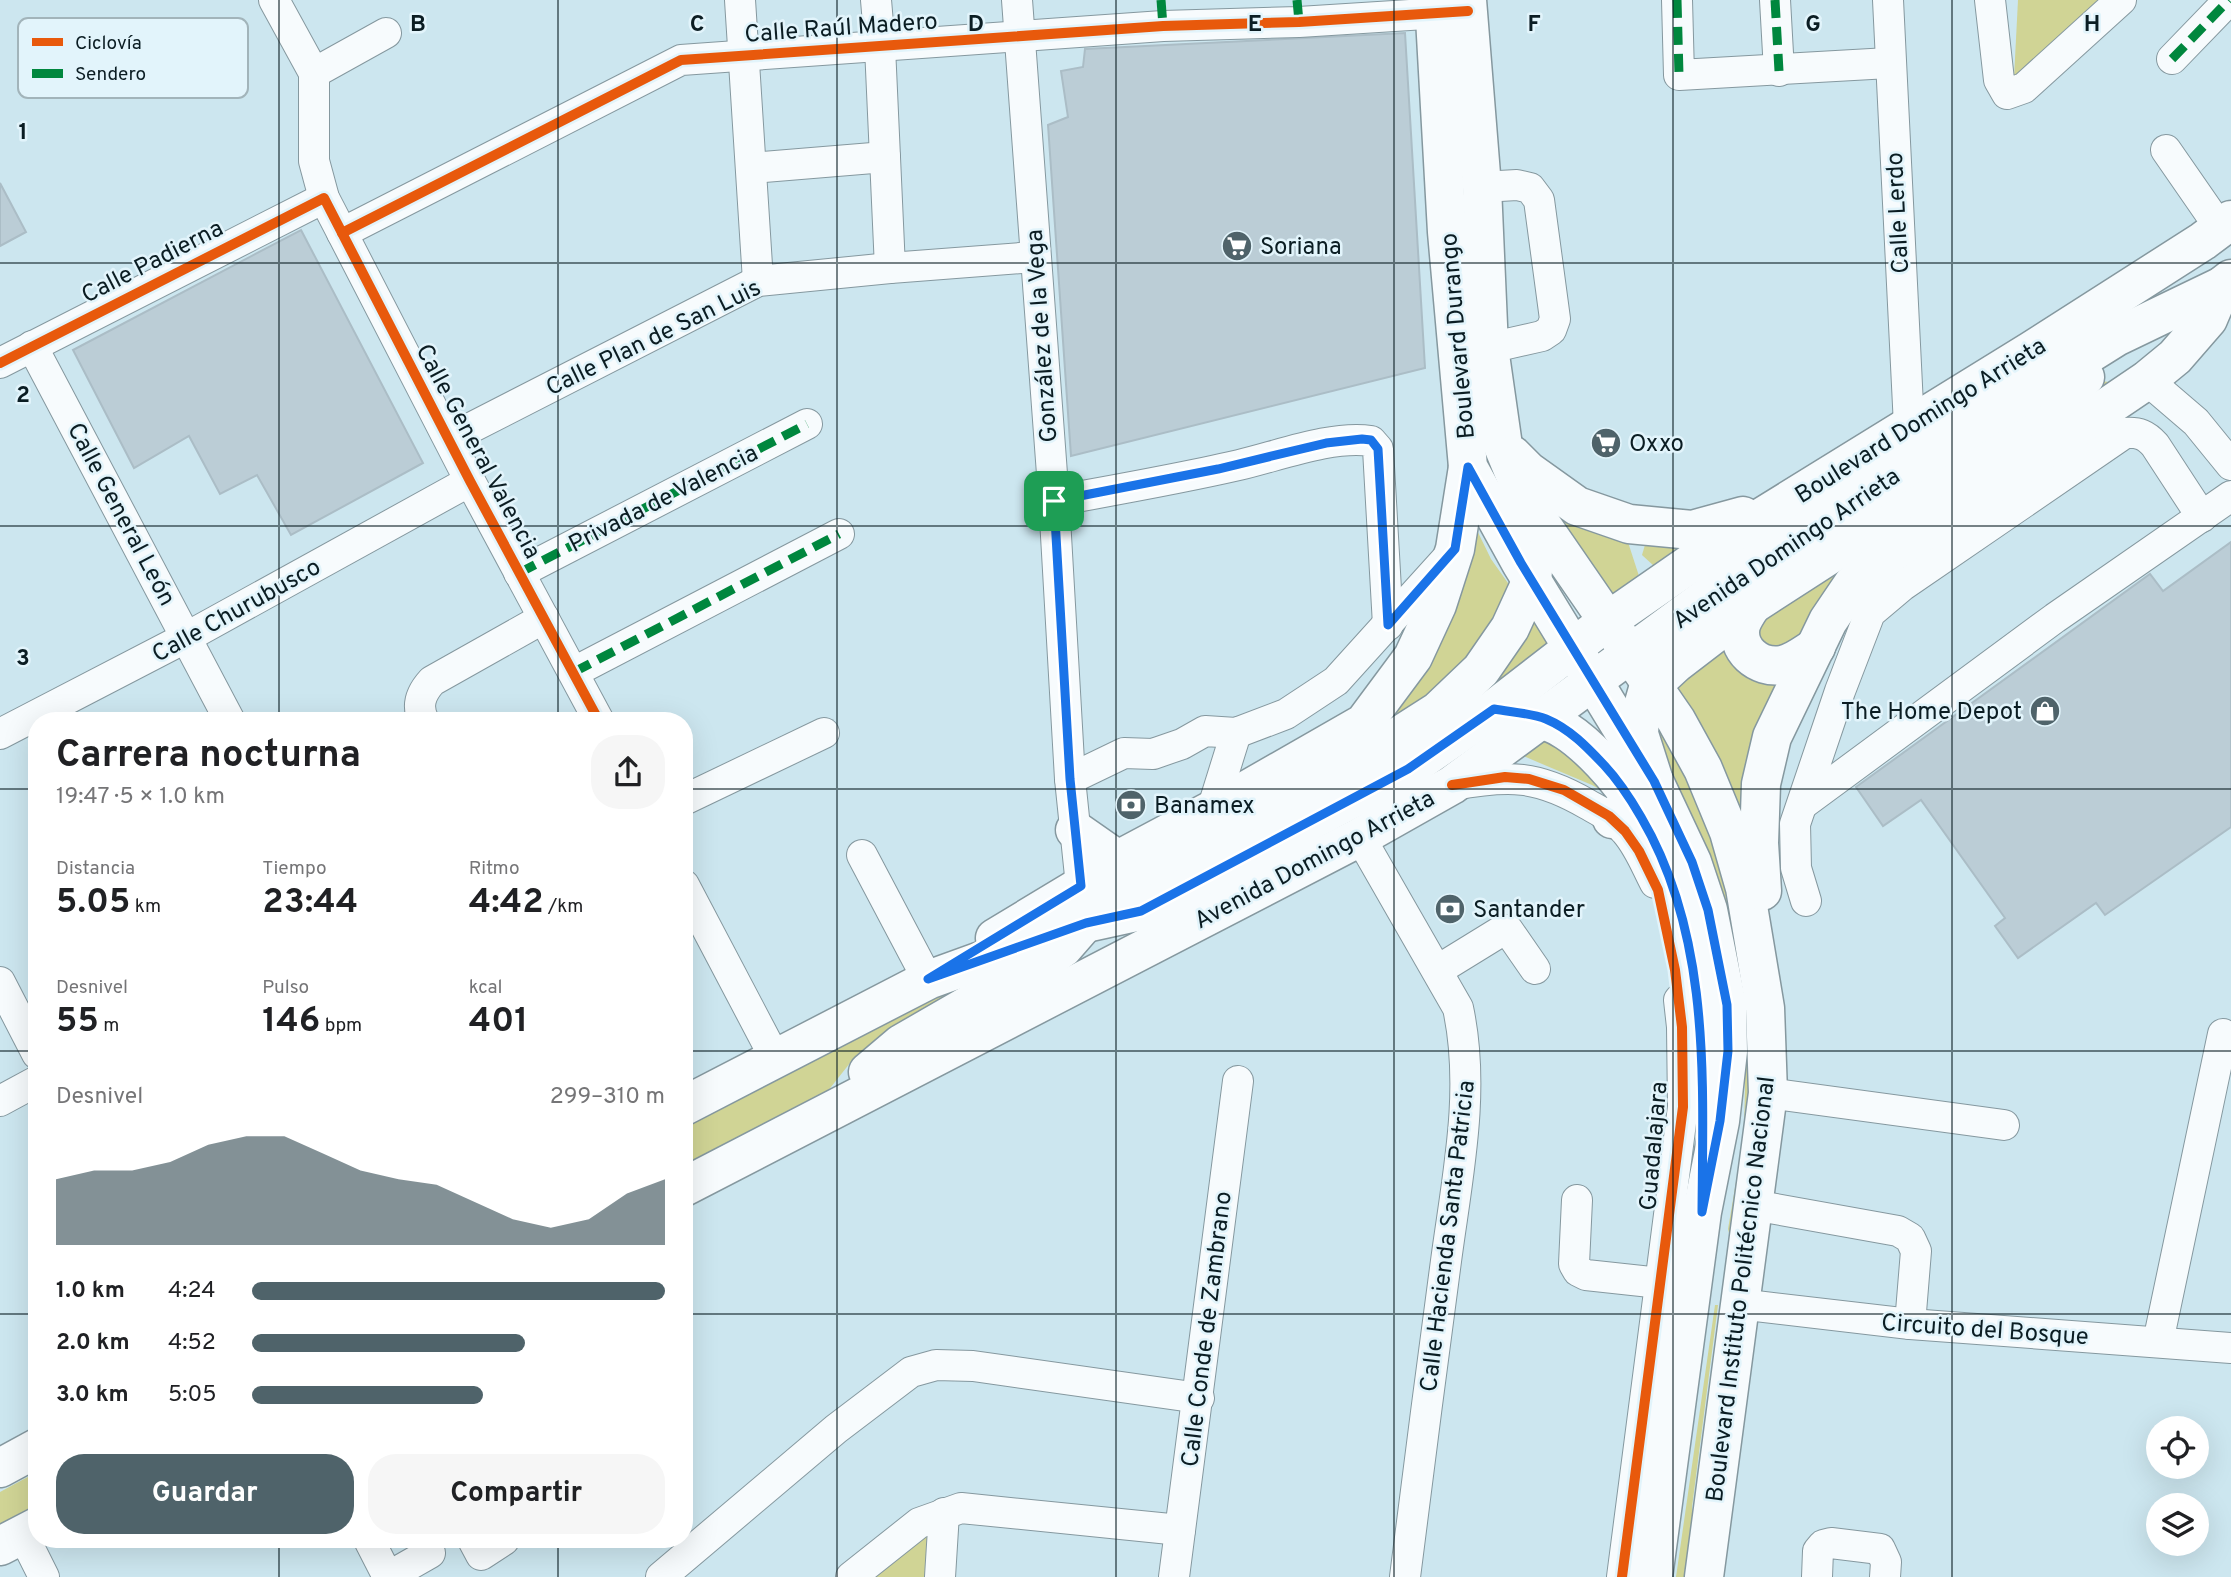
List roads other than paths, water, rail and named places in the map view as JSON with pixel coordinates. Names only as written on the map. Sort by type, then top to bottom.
[{"type":"main road","name":"Boulevard Durango","points":[[1451,6],[1482,187],[1489,348],[1503,446],[1520,487],[1539,521],[1631,653]]},
{"type":"main road","name":"Boulevard Durango","points":[[1451,6],[1447,232],[1468,467],[1593,680]]},
{"type":"main road","points":[[1633,800],[1642,705],[1648,689],[1675,664],[1752,604],[2034,423],[2075,372],[2116,337],[2218,230]]},
{"type":"main road","name":"Boulevard Domingo Arrieta","points":[[1609,620],[1720,543],[2031,351],[2218,230]]},
{"type":"main road","points":[[2116,337],[2227,283]]},
{"type":"main road","points":[[1765,1008],[1766,940],[1759,843],[1761,784],[1772,737],[1840,602],[1853,584],[1870,568],[2147,380],[2175,357],[2208,319],[2227,283]]},
{"type":"main road","points":[[2075,372],[2147,380]]},
{"type":"main road","name":"Avenida Domingo Arrieta","points":[[693,1182],[1360,837],[1452,785],[1733,578],[2075,372]]},
{"type":"main road","points":[[1503,446],[1528,471],[1577,506],[1629,524],[1692,530],[1788,501]]},
{"type":"main road","points":[[833,1109],[901,1044],[1044,962],[1063,948],[1109,900],[1135,866],[1212,810],[1364,723],[1413,657],[1437,605],[1455,549],[1468,467]]},
{"type":"main road","points":[[928,979],[1081,886],[1135,866],[1377,750],[1438,711],[1481,670],[1510,628],[1532,580],[1539,521]]},
{"type":"main road","points":[[1752,604],[1742,623],[1740,635],[1747,653],[1759,663],[1780,666],[1816,647]]},
{"type":"main road","name":"Avenida Domingo Arrieta","points":[[693,1101],[928,979],[1086,923],[1141,911],[1199,881],[1408,769],[1494,709],[1609,620]]},
{"type":"main road","name":"Boulevard Instituto Politécnico Nacional","points":[[1631,653],[1676,720],[1703,769],[1729,832],[1745,888],[1765,1008],[1768,1093],[1704,1577]]},
{"type":"main road","name":"Boulevard Instituto Politécnico Nacional","points":[[1593,680],[1633,800],[1692,862],[1708,910],[1727,1005],[1728,1051],[1702,1114],[1702,1212],[1656,1442],[1653,1577]]},
{"type":"main road","points":[[1494,709],[1546,718],[1580,739],[1615,776],[1633,800]]},
{"type":"main road","points":[[1075,831],[1135,866],[1199,881]]},
{"type":"main road","points":[[1702,1212],[1717,1270],[1727,1290],[1739,1304]]},
{"type":"main road","points":[[0,1468],[28,1453]]},
{"type":"street","points":[[274,0],[314,73],[386,33]]},
{"type":"street","points":[[740,0],[758,281]]},
{"type":"street","points":[[876,0],[890,268]]},
{"type":"street","name":"González de la Vega","points":[[1017,0],[1054,501],[1070,779],[1086,923]]},
{"type":"street","points":[[1677,0],[1679,75],[1889,63]]},
{"type":"street","points":[[1775,0],[1779,71]]},
{"type":"street","name":"Calle Lerdo","points":[[1888,0],[1889,63],[1909,426]]},
{"type":"street","points":[[1990,0],[1999,80],[2007,94],[2024,88],[2121,0]]},
{"type":"street","points":[[2172,59],[2229,0]]},
{"type":"street","name":"Calle Raúl Madero","points":[[342,233],[681,60],[1020,36],[1162,13],[1451,6]]},
{"type":"street","name":"Calle General Valencia","points":[[314,73],[314,161],[324,198],[470,481],[594,712]]},
{"type":"street","points":[[2166,150],[2218,230]]},
{"type":"street","points":[[751,168],[885,157]]},
{"type":"street","points":[[1482,187],[1517,185],[1530,188],[1539,200],[1555,319],[1550,330],[1542,337],[1489,348]]},
{"type":"street","name":"Calle Padierna","points":[[0,363],[324,198]]},
{"type":"street","name":"Calle Plan de San Luis","points":[[449,439],[758,281],[1034,257]]},
{"type":"street","name":"Calle General León","points":[[32,346],[225,712]]},
{"type":"street","points":[[2147,380],[2196,422],[2231,465]]},
{"type":"street","name":"Privada de Valencia","points":[[519,573],[807,424]]},
{"type":"street","points":[[1816,647],[1870,613],[1902,586],[2125,433],[2135,432],[2147,436],[2202,517]]},
{"type":"street","points":[[1054,501],[1218,469],[1326,443],[1371,440],[1378,449],[1388,625]]},
{"type":"street","name":"Calle Churubusco","points":[[42,712],[187,637],[470,481]]},
{"type":"street","points":[[1759,843],[2055,618],[2231,496]]},
{"type":"street","points":[[574,672],[839,534]]},
{"type":"street","points":[[1070,779],[1124,753],[1153,754],[1182,744],[1205,731],[1236,733],[1286,714],[1336,681],[1455,549]]},
{"type":"street","points":[[1806,901],[1796,868],[1799,814],[1840,691],[1870,613]]},
{"type":"street","points":[[421,712],[423,691],[432,681],[544,618]]},
{"type":"street","name":"Calle Churubusco","points":[[0,734],[28,719]]},
{"type":"street","points":[[693,796],[824,733]]},
{"type":"street","points":[[1212,810],[1236,733]]},
{"type":"street","name":"Guadalajara","points":[[1452,785],[1505,778],[1529,779],[1564,790],[1633,800],[1625,831],[1639,851],[1658,890],[1675,971],[1682,1027],[1702,1114],[1660,1283],[1656,1442],[1622,1577]]},
{"type":"street","name":"Calle Hacienda Santa Patricia","points":[[1360,837],[1458,1008],[1464,1037],[1466,1068],[1461,1144],[1405,1577]]},
{"type":"street","points":[[862,855],[928,979]]},
{"type":"street","points":[[693,902],[775,1058]]},
{"type":"street","points":[[1438,970],[1503,930],[1508,930],[1535,969]]},
{"type":"street","points":[[0,982],[28,1036]]},
{"type":"street","points":[[2158,1342],[2223,1034]]},
{"type":"street","name":"Calle Conde de Zambrano","points":[[1174,1577],[1238,1081]]},
{"type":"street","points":[[0,1101],[28,1086]]},
{"type":"street","points":[[1768,1093],[2004,1125]]},
{"type":"street","points":[[1577,1200],[1574,1264],[1578,1271],[1586,1275],[1660,1283]]},
{"type":"street","points":[[1753,1205],[1898,1231],[1910,1238],[1916,1251],[1910,1324]]},
{"type":"street","name":"Circuito del Bosque","points":[[1739,1304],[1910,1324],[2231,1348]]},
{"type":"street","points":[[661,1577],[836,1429],[911,1372],[936,1365],[973,1366],[1199,1398]]},
{"type":"street","points":[[851,1577],[919,1523],[961,1508],[1180,1530]]},
{"type":"street","points":[[940,1577],[944,1513]]},
{"type":"street","points":[[20,1536],[44,1577]]},
{"type":"street","points":[[1817,1577],[1818,1551],[1823,1545],[1831,1543],[1880,1549],[1886,1562],[1885,1577]]},
{"type":"street","points":[[373,1548],[388,1577],[430,1553]]},
{"type":"street","points":[[477,1548],[481,1555],[491,1548]]},
{"type":"place","name":"Soriana","points":[[1237,246]]},
{"type":"place","name":"Oxxo","points":[[1606,443]]},
{"type":"place","name":"The Home Depot","points":[[2045,711]]},
{"type":"place","name":"Banamex","points":[[1131,805]]},
{"type":"place","name":"Santander","points":[[1450,909]]}]
